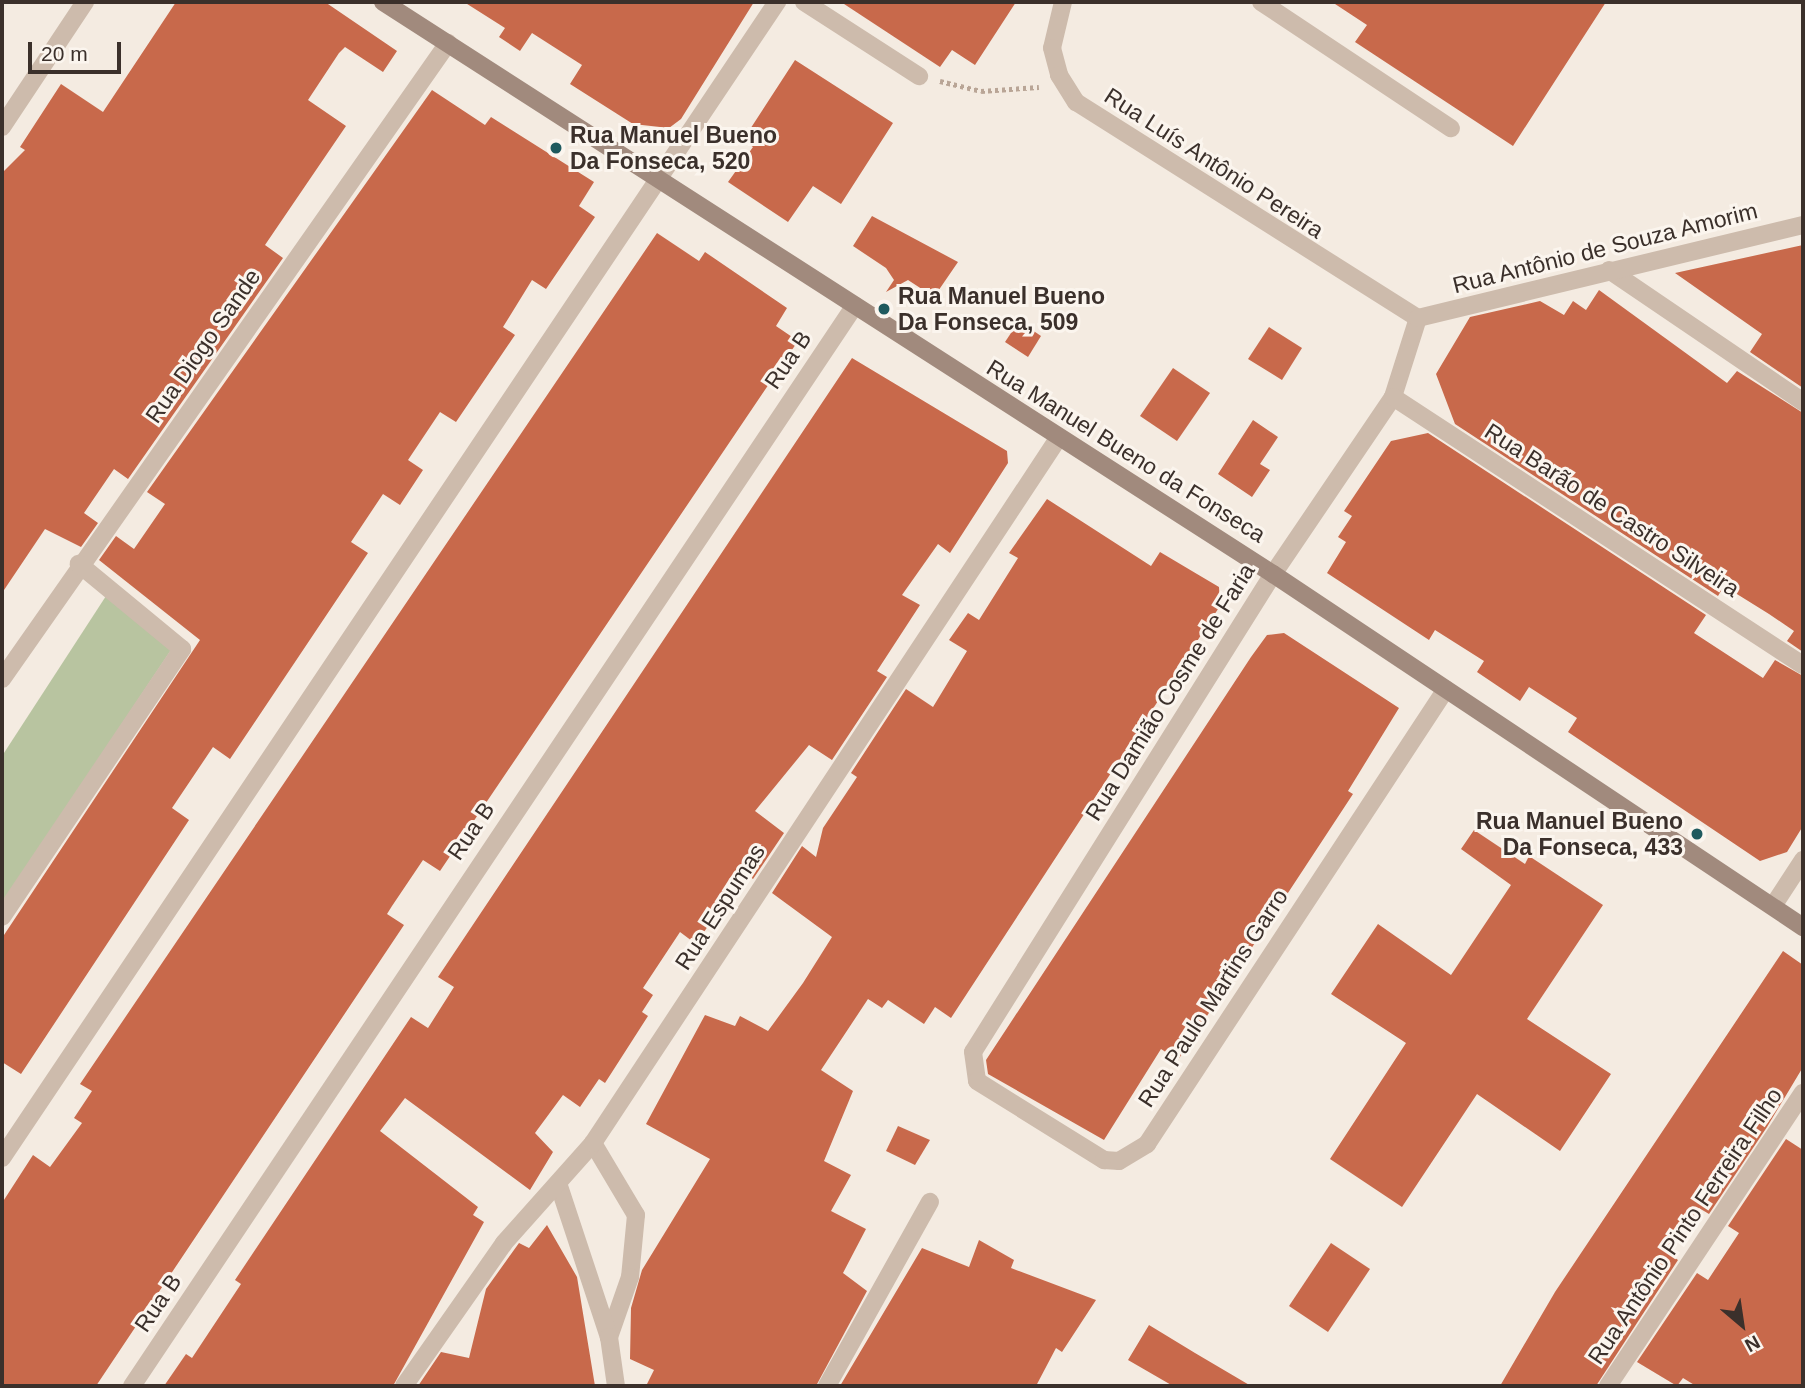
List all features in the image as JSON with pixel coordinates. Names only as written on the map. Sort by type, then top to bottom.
[{"type":"street","points":[[2,127],[85,2]]},
{"type":"street","name":"Rua Manuel Bueno da Fonseca","points":[[383,2],[855,305],[1057,440],[1273,573],[1803,927]]},
{"type":"street","points":[[2,1158],[661,182],[777,2]]},
{"type":"street","points":[[804,2],[919,76]]},
{"type":"street","name":"Rua Luís Antônio Pereira","points":[[1063,2],[1052,48],[1076,102],[1418,318]]},
{"type":"street","points":[[1261,2],[1451,128]]},
{"type":"street","name":"Rua Diogo Sande","points":[[2,679],[79,564],[448,43]]},
{"type":"street","name":"Rua Antônio de Souza Amorim","points":[[1418,318],[1803,225]]},
{"type":"street","points":[[1609,270],[1803,402]]},
{"type":"street","name":"Rua B","points":[[132,1386],[855,305]]},
{"type":"street","name":"Rua Damião Cosme de Faria","points":[[973,1052],[1273,573],[1394,397],[1418,318]]},
{"type":"street","name":"Rua Barão de Castro Silveira","points":[[1394,397],[1803,665]]},
{"type":"street","name":"Rua Espumas","points":[[404,1386],[504,1243],[593,1143],[1057,440]]},
{"type":"street","points":[[2,917],[182,649],[79,564]]},
{"type":"street","name":"Rua Paulo Martins Garro","points":[[973,1052],[977,1081],[1104,1160],[1134,1155],[1446,689]]},
{"type":"street","points":[[1773,906],[1803,860]]},
{"type":"street","name":"Rua Antônio Pinto Ferreira Filho","points":[[1608,1386],[1803,1093]]},
{"type":"street","points":[[593,1143],[636,1215],[630,1278],[609,1337]]},
{"type":"street","points":[[558,1183],[609,1337],[616,1386]]},
{"type":"street","points":[[827,1386],[930,1202]]},
{"type":"path","points":[[919,76],[981,91],[1027,88]]},
{"type":"path","points":[[624,158],[645,130],[683,149]]},
{"type":"green space","points":[[106,596],[175,644],[2,904],[2,756]]},
{"type":"building","points":[[176,2],[325,2],[397,51],[383,72],[345,47],[339,53],[308,100],[346,126],[265,245],[283,258],[128,479],[114,469],[84,513],[98,523],[81,547],[45,529],[2,593],[2,173],[25,150],[20,147],[61,84],[103,112]]},
{"type":"building","points":[[464,2],[754,2],[681,119],[669,128],[633,124],[570,84],[582,65],[532,33],[520,51],[499,37],[505,28]]},
{"type":"building","points":[[841,2],[1016,2],[975,65],[952,50],[940,67]]},
{"type":"building","points":[[1332,2],[1606,2],[1513,146],[1355,42],[1367,25]]},
{"type":"building","points":[[795,60],[893,123],[841,204],[813,186],[788,222],[728,182],[753,147],[743,140]]},
{"type":"building","points":[[432,90],[485,125],[491,117],[594,182],[579,206],[595,217],[546,289],[532,280],[503,327],[515,335],[456,422],[440,412],[408,460],[423,470],[400,505],[383,494],[351,542],[368,553],[230,759],[213,747],[172,808],[189,820],[21,1074],[2,1062],[2,938],[200,640],[99,560],[116,536],[134,549],[165,504],[147,492]]},
{"type":"building","points":[[872,216],[958,262],[934,297],[908,280],[886,292],[894,280],[886,268],[853,246]]},
{"type":"building","points":[[657,233],[699,261],[705,252],[787,308],[776,326],[798,341],[440,871],[423,860],[392,906],[387,914],[404,925],[96,1386],[2,1386],[2,1203],[33,1155],[50,1167],[82,1123],[74,1118],[92,1091],[80,1084]]},
{"type":"building","points":[[1803,245],[1803,388],[1750,352],[1762,334],[1675,273]]},
{"type":"building","points":[[1599,290],[1727,383],[1737,371],[1803,413],[1803,652],[1787,641],[1794,631],[1769,614],[1724,586],[1718,596],[1455,424],[1436,374],[1470,317],[1540,301],[1564,315],[1573,301],[1586,310]]},
{"type":"building","points":[[1019,321],[1041,336],[1028,357],[1005,342]]},
{"type":"building","points":[[1269,327],[1302,348],[1282,380],[1248,359]]},
{"type":"building","points":[[852,358],[1007,451],[1008,463],[950,553],[938,544],[902,595],[920,605],[877,671],[887,677],[832,760],[809,745],[755,811],[784,833],[753,879],[744,872],[696,944],[680,932],[643,988],[653,995],[642,1012],[648,1016],[605,1083],[599,1079],[580,1107],[563,1095],[535,1133],[553,1152],[530,1190],[405,1098],[380,1131],[478,1207],[473,1215],[484,1222],[393,1386],[164,1386],[186,1354],[192,1358],[241,1284],[235,1280],[411,1017],[428,1028],[454,987],[438,977]]},
{"type":"building","points":[[1173,368],[1210,393],[1177,441],[1140,416]]},
{"type":"building","points":[[1253,420],[1278,437],[1260,464],[1270,470],[1252,497],[1218,474]]},
{"type":"building","points":[[1428,433],[1706,615],[1694,633],[1763,678],[1775,660],[1803,676],[1803,826],[1787,852],[1760,861],[1568,732],[1577,718],[1529,687],[1520,701],[1477,672],[1484,661],[1435,630],[1429,640],[1327,573],[1346,542],[1338,537],[1352,516],[1344,511],[1391,441]]},
{"type":"building","points":[[1047,499],[1151,566],[1160,552],[1219,587],[1220,606],[951,1018],[935,1007],[924,1024],[888,1000],[882,1008],[868,999],[821,1070],[853,1091],[824,1161],[851,1175],[831,1211],[866,1229],[843,1273],[867,1291],[816,1386],[646,1386],[654,1370],[630,1359],[631,1308],[642,1270],[710,1159],[646,1124],[705,1015],[735,1026],[740,1016],[768,1031],[803,983],[832,937],[772,893],[802,846],[816,857],[823,828],[857,777],[851,773],[906,689],[933,707],[967,651],[949,640],[968,613],[979,620],[1018,558],[1009,553]]},
{"type":"building","points":[[1284,633],[1399,708],[1348,791],[1353,794],[1178,1060],[1161,1049],[1104,1140],[988,1074],[986,1060],[1251,657],[1267,635]]},
{"type":"building","points":[[1474,830],[1525,864],[1529,856],[1603,905],[1527,1019],[1611,1074],[1560,1151],[1477,1094],[1402,1207],[1330,1159],[1406,1043],[1331,994],[1378,924],[1451,975],[1511,885],[1461,849]]},
{"type":"building","points":[[1783,951],[1803,965],[1803,1067],[1767,1127],[1709,1214],[1699,1208],[1669,1254],[1678,1260],[1596,1386],[1500,1386],[1555,1292]]},
{"type":"building","points":[[898,1126],[930,1140],[915,1165],[886,1151]]},
{"type":"building","points":[[1786,1139],[1803,1150],[1803,1386],[1696,1386],[1683,1378],[1677,1386],[1637,1362],[1697,1273],[1708,1280],[1739,1233],[1728,1226]]},
{"type":"building","points":[[547,1225],[577,1277],[595,1386],[418,1386],[441,1352],[469,1358],[486,1289],[519,1243],[529,1248]]},
{"type":"building","points":[[979,1240],[1014,1260],[1011,1268],[1096,1300],[1062,1352],[1056,1348],[1036,1386],[840,1386],[922,1248],[969,1267]]},
{"type":"building","points":[[1331,1243],[1370,1269],[1328,1332],[1289,1306]]},
{"type":"building","points":[[1149,1325],[1251,1386],[1173,1386],[1128,1360]]},
{"type":"place","name":"Rua Manuel Bueno Da Fonseca, 520","points":[[556,148]]},
{"type":"place","name":"Rua Manuel Bueno Da Fonseca, 509","points":[[884,309]]},
{"type":"place","name":"Rua Manuel Bueno Da Fonseca, 433","points":[[1697,834]]}]
